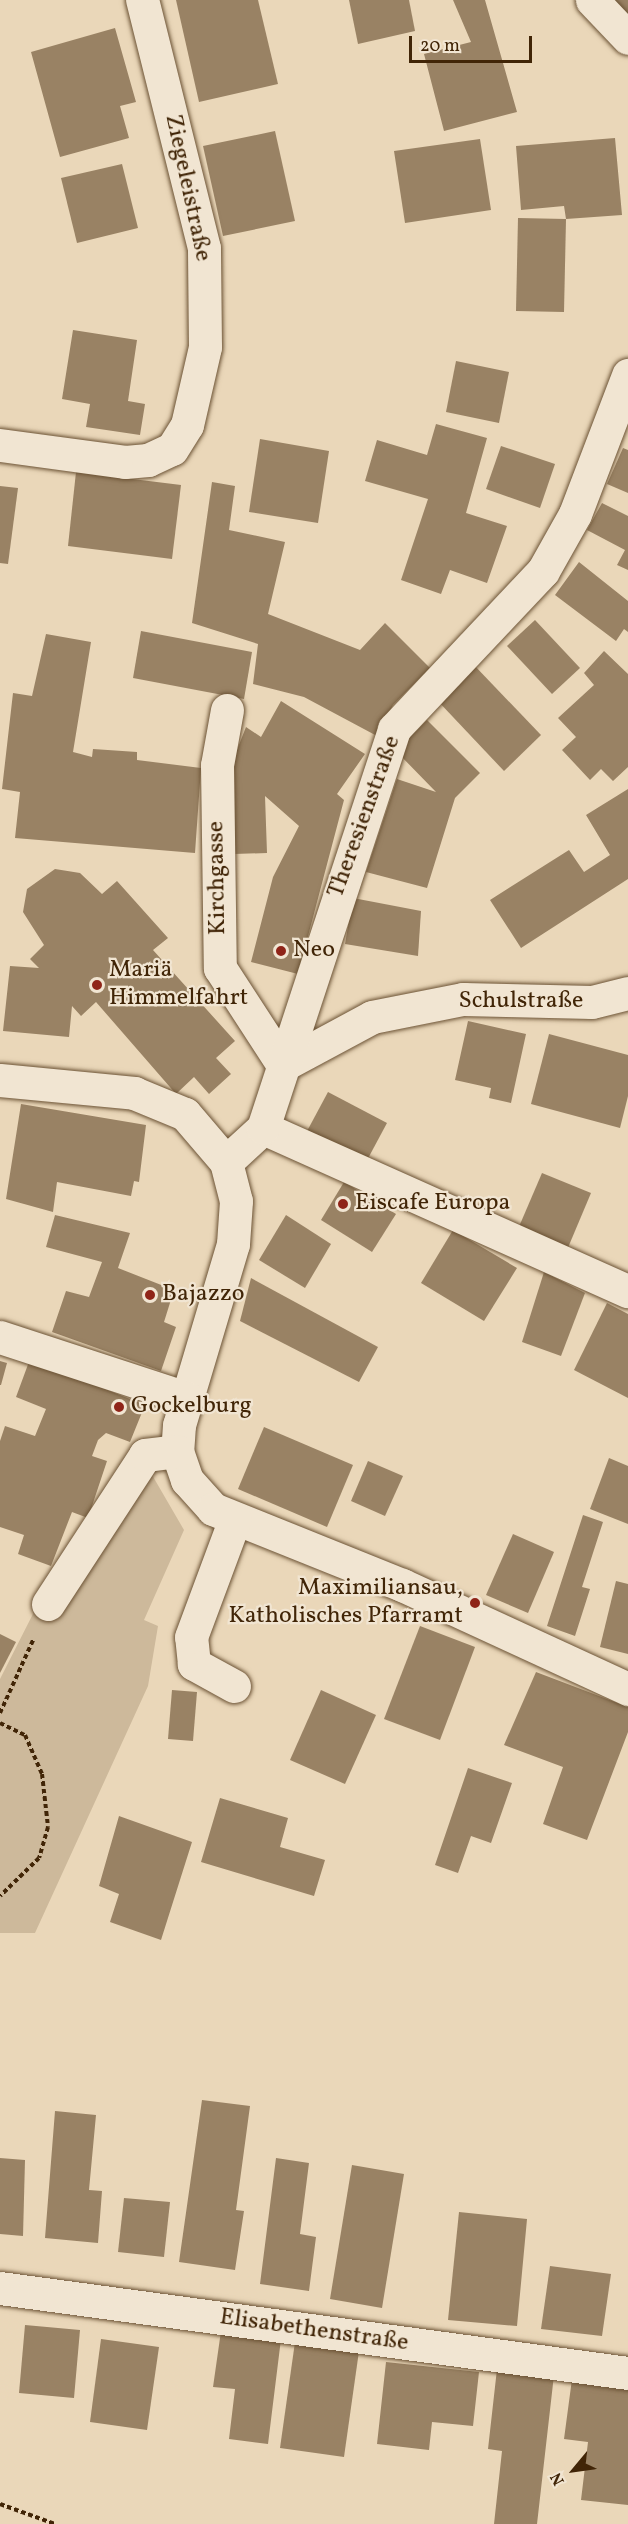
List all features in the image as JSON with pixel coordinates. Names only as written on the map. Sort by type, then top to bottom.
[{"type":"street","name":"Ziegeleistraße","points":[[0,446],[125,462],[148,460],[172,449],[187,425],[205,347],[204,248],[142,0]]},
{"type":"street","points":[[592,0],[628,38]]},
{"type":"street","name":"Theresienstraße","points":[[226,1162],[263,1128],[394,729],[543,571],[575,514],[628,375]]},
{"type":"street","name":"Kirchgasse","points":[[226,710],[217,765],[220,968],[283,1065]]},
{"type":"street","name":"Schulstraße","points":[[283,1065],[372,1017],[463,999],[592,1002],[628,993]]},
{"type":"street","points":[[0,1080],[134,1094],[184,1113],[226,1162],[236,1201],[233,1244],[187,1398],[177,1451],[187,1480],[213,1509],[402,1585],[628,1689]]},
{"type":"street","points":[[263,1128],[628,1291]]},
{"type":"street","points":[[0,1337],[187,1398]]},
{"type":"street","points":[[48,1604],[145,1455],[177,1451]]},
{"type":"street","points":[[234,1686],[194,1664],[191,1637],[236,1518]]},
{"type":"street","name":"Elisabethenstraße","points":[[0,2289],[628,2373]]},
{"type":"path","points":[[0,1713],[48,1604]]},
{"type":"path","points":[[0,1723],[26,1735],[42,1774],[48,1827],[39,1858],[0,1896]]},
{"type":"path","points":[[0,2504],[55,2524]]},
{"type":"shaded area","points":[[148,1468],[184,1530],[144,1620],[158,1626],[148,1686],[35,1933],[0,1933],[0,1679],[38,1604]]},
{"type":"building","points":[[176,0],[258,0],[278,84],[199,102]]},
{"type":"building","points":[[349,0],[409,0],[415,31],[358,44]]},
{"type":"building","points":[[453,0],[485,0],[517,112],[444,131],[424,54],[471,42]]},
{"type":"building","points":[[610,0],[628,0],[628,16]]},
{"type":"building","points":[[115,28],[136,102],[120,106],[129,138],[60,157],[31,52]]},
{"type":"building","points":[[275,131],[295,221],[223,236],[203,146]]},
{"type":"building","points":[[615,138],[622,215],[566,219],[564,206],[521,210],[516,146]]},
{"type":"building","points":[[480,139],[491,210],[405,223],[394,151]]},
{"type":"building","points":[[122,164],[138,228],[77,243],[61,178]]},
{"type":"building","points":[[518,218],[566,219],[564,312],[516,311]]},
{"type":"building","points":[[73,330],[137,340],[128,401],[145,404],[140,435],[86,427],[90,404],[62,399]]},
{"type":"building","points":[[456,361],[509,372],[499,423],[446,412]]},
{"type":"building","points":[[436,424],[487,438],[466,513],[507,526],[487,583],[450,570],[441,594],[401,580],[428,499],[365,481],[377,440],[427,455]]},
{"type":"building","points":[[260,439],[329,451],[318,523],[249,512]]},
{"type":"building","points":[[501,446],[555,464],[540,508],[486,489]]},
{"type":"building","points":[[623,448],[628,450],[628,493],[607,484]]},
{"type":"building","points":[[76,472],[181,485],[172,559],[68,546]]},
{"type":"building","points":[[212,482],[235,486],[229,530],[285,542],[268,614],[360,650],[385,623],[430,668],[393,705],[377,736],[304,697],[253,684],[258,644],[192,623]]},
{"type":"building","points":[[0,486],[18,488],[8,564],[0,563]]},
{"type":"building","points":[[602,503],[628,516],[628,570],[617,565],[625,550],[587,530]]},
{"type":"building","points":[[579,562],[628,601],[628,632],[624,629],[616,641],[555,595]]},
{"type":"building","points":[[535,620],[580,668],[552,694],[507,646]]},
{"type":"building","points":[[141,631],[252,652],[244,699],[133,678]]},
{"type":"building","points":[[46,634],[91,642],[73,752],[92,757],[93,749],[137,752],[137,760],[201,768],[195,853],[15,838],[20,792],[2,789],[13,693],[32,696]]},
{"type":"building","points":[[604,651],[628,674],[628,767],[613,781],[601,769],[590,780],[562,750],[576,737],[558,718],[594,685],[584,673]]},
{"type":"building","points":[[473,664],[541,735],[504,771],[436,699]]},
{"type":"building","points":[[281,701],[365,754],[337,794],[344,800],[298,974],[251,962],[273,877],[299,826],[265,796],[267,853],[234,854],[229,770],[246,727],[261,737]]},
{"type":"building","points":[[427,720],[480,773],[455,798],[427,888],[366,872],[397,779],[436,792],[396,751]]},
{"type":"building","points":[[628,789],[628,879],[521,948],[490,900],[569,850],[584,872],[610,855],[586,815]]},
{"type":"building","name":"Mariä Himmelfahrt","points":[[55,869],[80,873],[102,894],[117,881],[168,938],[153,950],[235,1041],[216,1058],[231,1074],[209,1094],[194,1077],[176,1094],[96,1002],[81,1016],[72,1006],[69,1037],[3,1031],[10,966],[39,968],[30,959],[44,945],[23,912],[27,889]]},
{"type":"building","points":[[353,898],[421,911],[418,956],[345,944]]},
{"type":"building","points":[[468,1021],[526,1034],[511,1103],[489,1098],[491,1088],[455,1080]]},
{"type":"building","points":[[549,1034],[628,1055],[628,1096],[620,1128],[531,1104]]},
{"type":"building","points":[[328,1092],[387,1123],[365,1164],[306,1133]]},
{"type":"building","points":[[21,1104],[146,1125],[139,1182],[134,1181],[131,1196],[57,1182],[53,1212],[6,1199]]},
{"type":"building","points":[[542,1173],[591,1193],[567,1250],[518,1229]]},
{"type":"building","points":[[344,1182],[396,1214],[372,1252],[321,1220]]},
{"type":"building","points":[[55,1215],[130,1233],[118,1268],[174,1290],[164,1322],[176,1327],[161,1371],[52,1332],[66,1291],[89,1297],[102,1262],[46,1247]]},
{"type":"building","points":[[286,1215],[331,1244],[305,1288],[259,1260]]},
{"type":"building","points":[[453,1230],[517,1268],[484,1321],[421,1283]]},
{"type":"building","points":[[544,1272],[585,1293],[561,1356],[522,1342]]},
{"type":"building","points":[[251,1278],[378,1347],[359,1382],[240,1321]]},
{"type":"building","points":[[607,1303],[628,1314],[628,1398],[574,1370]]},
{"type":"building","points":[[30,1359],[145,1405],[130,1442],[106,1433],[98,1440],[92,1456],[107,1461],[88,1518],[72,1512],[51,1566],[18,1554],[24,1535],[0,1527],[0,1441],[5,1426],[35,1436],[46,1409],[16,1397]]},
{"type":"building","points":[[0,1361],[7,1363],[1,1385],[0,1385]]},
{"type":"building","points":[[264,1427],[353,1465],[327,1527],[238,1489]]},
{"type":"building","points":[[609,1458],[628,1466],[628,1524],[590,1509]]},
{"type":"building","points":[[368,1461],[403,1476],[385,1516],[351,1501]]},
{"type":"building","points":[[583,1515],[603,1522],[582,1587],[590,1589],[575,1636],[547,1626]]},
{"type":"building","points":[[513,1534],[554,1552],[528,1613],[486,1595]]},
{"type":"building","points":[[616,1581],[628,1584],[628,1654],[600,1647]]},
{"type":"building","points":[[420,1626],[475,1647],[440,1740],[384,1719]]},
{"type":"building","points":[[0,1634],[16,1642],[0,1673]]},
{"type":"building","points":[[536,1672],[628,1707],[628,1732],[587,1840],[543,1824],[563,1767],[504,1745]]},
{"type":"building","points":[[172,1690],[197,1692],[193,1741],[168,1739]]},
{"type":"building","points":[[321,1690],[376,1715],[345,1784],[290,1760]]},
{"type":"building","points":[[468,1768],[512,1783],[491,1843],[471,1836],[458,1873],[435,1865]]},
{"type":"building","points":[[220,1798],[288,1818],[280,1847],[325,1860],[314,1896],[201,1862]]},
{"type":"building","points":[[119,1816],[192,1842],[161,1940],[110,1922],[119,1894],[99,1886]]},
{"type":"building","points":[[202,2100],[250,2106],[236,2210],[244,2211],[235,2270],[179,2262]]},
{"type":"building","points":[[55,2111],[96,2115],[89,2190],[102,2191],[98,2243],[45,2238]]},
{"type":"building","points":[[0,2158],[25,2160],[23,2236],[0,2234]]},
{"type":"building","points":[[276,2158],[309,2163],[300,2234],[316,2237],[309,2291],[260,2284]]},
{"type":"building","points":[[352,2165],[404,2174],[382,2308],[330,2299]]},
{"type":"building","points":[[124,2198],[170,2202],[164,2257],[118,2252]]},
{"type":"building","points":[[459,2212],[527,2219],[517,2326],[448,2320]]},
{"type":"building","points":[[550,2266],[611,2274],[602,2336],[541,2329]]},
{"type":"building","points":[[25,2325],[80,2330],[74,2398],[19,2393]]},
{"type":"building","points":[[221,2331],[281,2339],[268,2444],[229,2439],[235,2389],[213,2387]]},
{"type":"building","points":[[101,2339],[159,2347],[147,2430],[90,2422]]},
{"type":"building","points":[[295,2342],[359,2351],[344,2457],[280,2448]]},
{"type":"building","points":[[386,2362],[479,2372],[473,2426],[432,2422],[429,2450],[377,2444]]},
{"type":"building","points":[[497,2369],[554,2375],[537,2524],[494,2524],[502,2451],[488,2449]]},
{"type":"building","points":[[572,2379],[628,2386],[628,2505],[581,2500],[588,2442],[564,2439]]},
{"type":"place","name":"Neo","points":[[281,951]]},
{"type":"place","name":"Mariä Himmelfahrt","points":[[97,985]]},
{"type":"place","name":"Eiscafe Europa","points":[[343,1204]]},
{"type":"place","name":"Bajazzo","points":[[150,1295]]},
{"type":"place","name":"Gockelburg","points":[[119,1407]]},
{"type":"place","name":"Maximiliansau, Katholisches Pfarramt","points":[[475,1603]]}]
